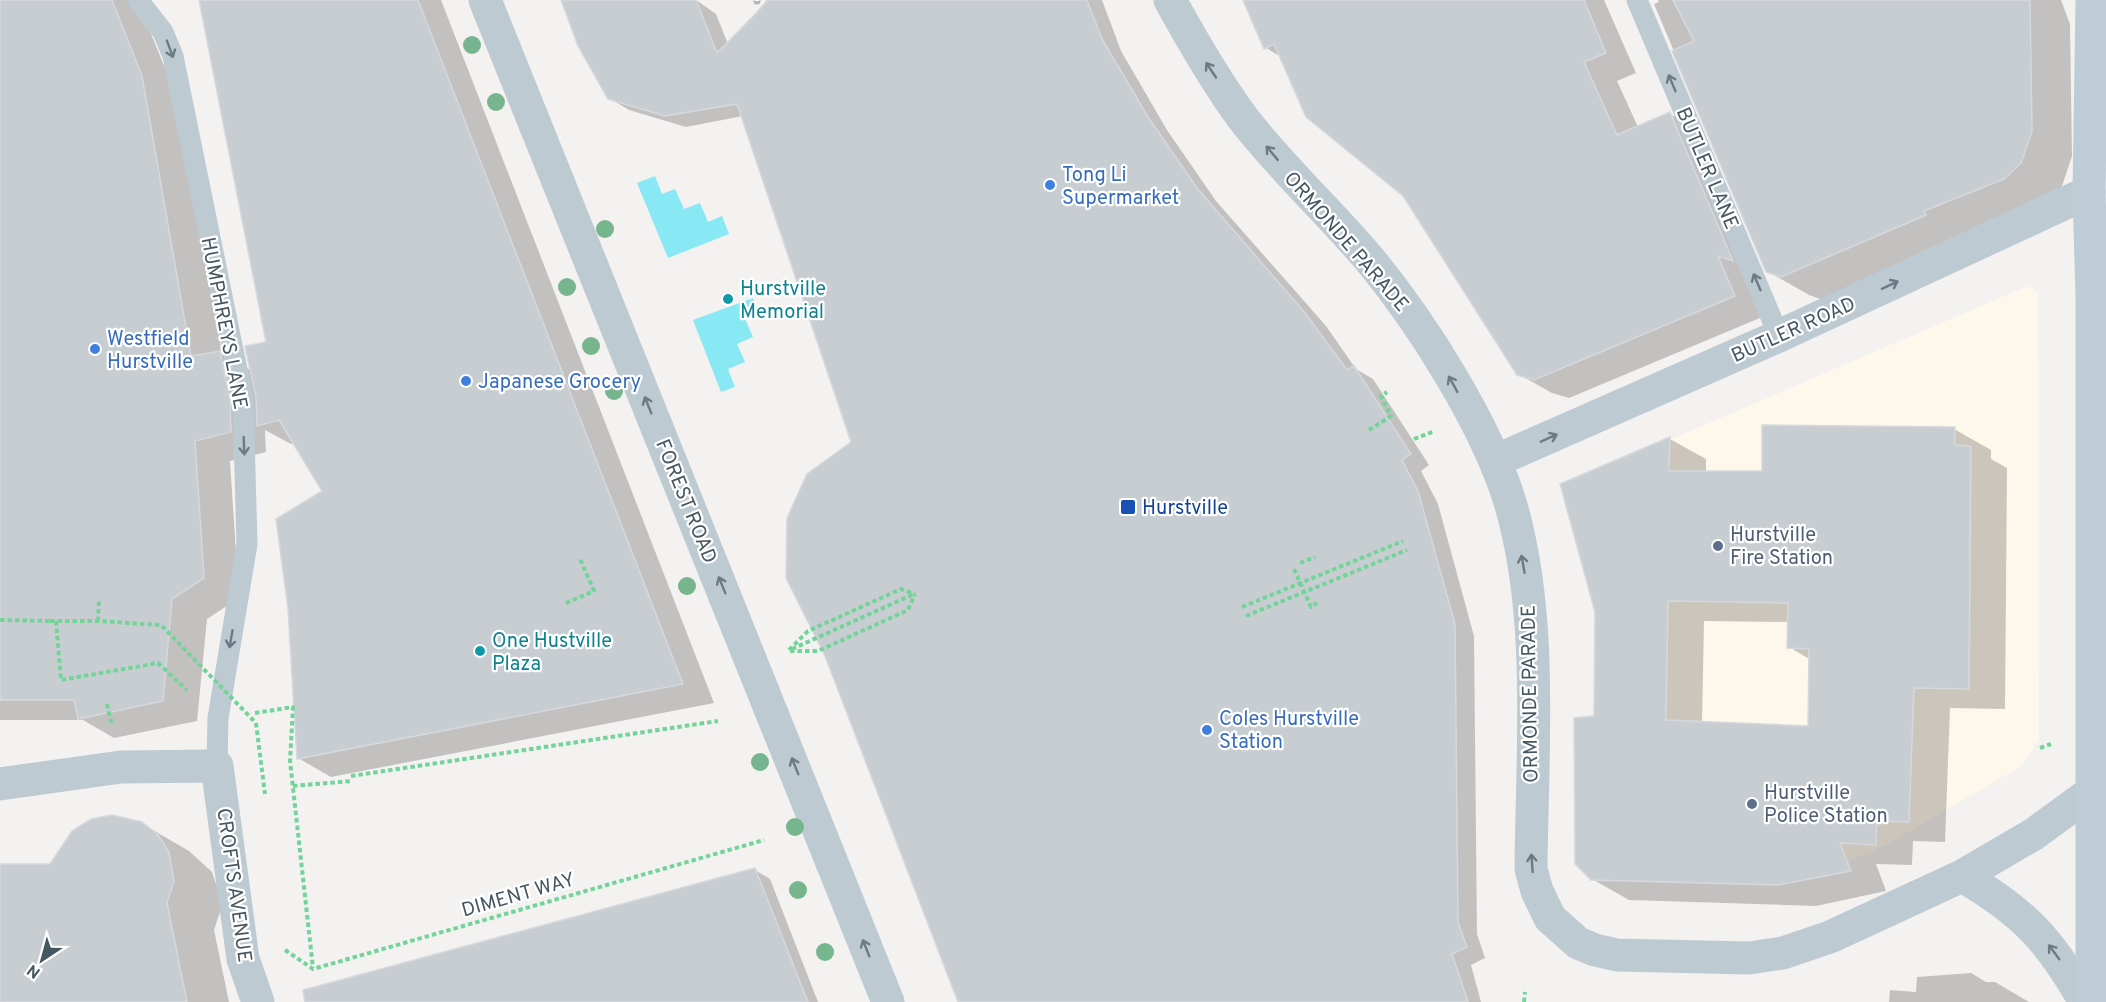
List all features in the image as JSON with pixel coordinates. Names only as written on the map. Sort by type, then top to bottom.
[{"type":"main road","points":[[2092,0],[2089,192],[2098,793],[2092,1002]]},
{"type":"street","name":"FOREST ROAD","points":[[484,0],[888,1002]]},
{"type":"street","name":"ORMONDE PARADE","points":[[1170,0],[1197,50],[1242,117],[1369,260],[1407,309],[1440,360],[1495,461],[1510,502],[1526,584],[1533,675],[1531,869],[1537,891],[1550,918],[1578,943],[1617,955],[1749,958],[1783,953],[1830,937],[1962,876]]},
{"type":"street","name":"BUTLER ROAD","points":[[1495,461],[1779,336],[2089,192]]},
{"type":"street","points":[[0,784],[121,767],[217,766]]},
{"type":"street","name":"CROFTS AVENUE","points":[[217,766],[243,959],[258,1002]]},
{"type":"street","points":[[2085,1002],[2045,939],[2017,911],[1962,876],[2098,793]]},
{"type":"lane","name":"HUMPHREYS LANE","points":[[138,0],[163,32],[173,56],[243,399],[247,544],[218,718],[217,766]]},
{"type":"lane","name":"BUTLER LANE","points":[[1637,0],[1779,336]]},
{"type":"path","points":[[1369,430],[1391,416],[1381,396],[1387,392]]},
{"type":"path","points":[[1414,440],[1439,430]]},
{"type":"path","points":[[1242,607],[1403,541]]},
{"type":"path","points":[[1245,616],[1407,550]]},
{"type":"path","points":[[1300,563],[1315,557]]},
{"type":"path","points":[[566,603],[594,591],[580,559]]},
{"type":"path","points":[[1294,569],[1311,606],[1317,603]]},
{"type":"path","points":[[789,651],[808,631],[901,588],[915,594]]},
{"type":"path","points":[[789,651],[915,594]]},
{"type":"path","points":[[789,651],[818,651],[908,609],[915,594]]},
{"type":"path","points":[[98,621],[99,600]]},
{"type":"path","points":[[0,620],[98,621],[161,625],[256,723]]},
{"type":"path","points":[[53,621],[62,680],[158,663]]},
{"type":"path","points":[[293,707],[290,761],[313,969]]},
{"type":"path","points":[[293,786],[718,721]]},
{"type":"path","points":[[2040,748],[2052,744]]},
{"type":"path","name":"DIMENT WAY","points":[[313,969],[764,840]]},
{"type":"path","points":[[285,951],[313,969]]},
{"type":"path","points":[[1524,1002],[1525,993]]},
{"type":"shaded area","points":[[2028,286],[2038,294],[2039,739],[2023,765],[1886,845],[1849,861],[1817,870],[1763,873],[1599,624],[1569,483]]},
{"type":"water","points":[[655,176],[662,194],[675,189],[684,209],[700,203],[708,222],[722,216],[729,234],[668,258],[637,183]]},
{"type":"water","points":[[753,298],[759,312],[745,319],[753,337],[737,344],[745,362],[728,369],[735,387],[721,392],[693,320]]},
{"type":"building","name":"Westfield Hurstville","points":[[0,0],[112,0],[142,76],[191,356],[220,351],[230,400],[231,432],[195,441],[204,578],[172,599],[163,701],[78,719],[74,700],[0,700]]},
{"type":"building","points":[[199,0],[418,0],[683,684],[297,759],[288,609],[276,519],[322,491],[279,420],[257,426],[256,397],[245,346],[266,342]]},
{"type":"building","points":[[561,0],[696,0],[717,53],[769,0],[1087,0],[1102,39],[1148,117],[1197,188],[1306,314],[1347,370],[1354,366],[1411,454],[1402,460],[1418,491],[1455,624],[1458,922],[1467,947],[1452,954],[1468,1002],[958,1002],[825,656],[786,578],[787,518],[807,474],[851,442],[737,104],[665,116],[608,99],[578,46]]},
{"type":"building","points":[[1243,0],[1584,0],[1606,53],[1584,62],[1617,135],[1670,112],[1733,261],[1718,256],[1735,296],[1534,380],[1517,375],[1403,196],[1306,117],[1274,44],[1264,49]]},
{"type":"building","points":[[1673,0],[2030,0],[2032,132],[2021,163],[2004,179],[1924,211],[1926,215],[1781,277],[1766,272],[1672,51],[1694,41]]},
{"type":"building","points":[[1762,425],[1955,427],[1955,445],[1971,446],[1969,689],[1914,688],[1909,822],[1877,821],[1876,845],[1840,843],[1851,871],[1778,885],[1591,880],[1575,864],[1574,718],[1594,716],[1595,612],[1560,484],[1670,437],[1669,471],[1762,471]],"holes":[[[1668,601],[1788,603],[1787,648],[1809,649],[1808,726],[1666,720]]]},
{"type":"building","points":[[112,815],[142,822],[158,835],[169,852],[174,881],[167,903],[187,1002],[0,1002],[0,864],[50,864],[72,831],[91,819]]},
{"type":"building","points":[[755,868],[808,1002],[305,1002],[303,990]]},
{"type":"place","name":"Tong Li Supermarket","points":[[1050,185]]},
{"type":"place","name":"Hurstville Memorial","points":[[728,299]]},
{"type":"place","name":"Westfield Hurstville","points":[[95,349]]},
{"type":"place","name":"Japanese Grocery","points":[[466,381]]},
{"type":"place","name":"Hurstville","points":[[1128,507]]},
{"type":"place","name":"Hurstville Fire Station","points":[[1718,546]]},
{"type":"place","name":"One Hustville Plaza","points":[[480,651]]},
{"type":"place","name":"Coles Hurstville Station","points":[[1207,730]]},
{"type":"place","name":"Hurstville Police Station","points":[[1752,804]]}]
